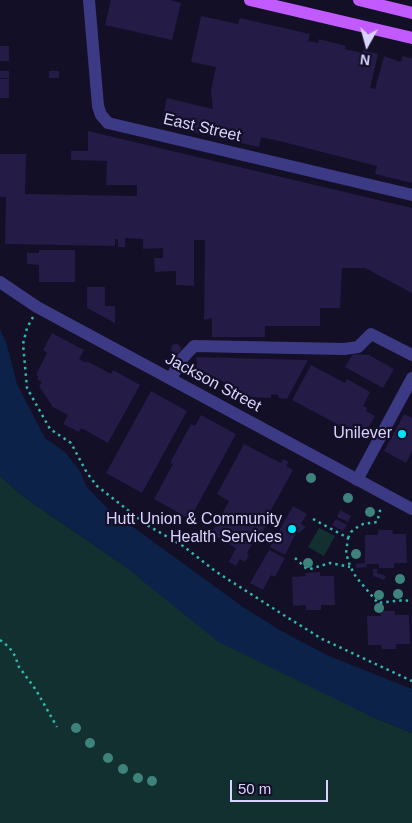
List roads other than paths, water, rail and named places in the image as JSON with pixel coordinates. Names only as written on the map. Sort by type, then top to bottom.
[{"type":"main road","points":[[250,0],[412,38]]},
{"type":"main road","points":[[359,0],[412,13]]},
{"type":"street","name":"East Street","points":[[89,0],[98,106],[101,115],[108,123],[412,195]]},
{"type":"street","name":"Jackson Street","points":[[2,283],[37,307],[412,509]]},
{"type":"street","points":[[171,379],[180,361],[194,346],[344,349],[358,347],[371,334],[412,355]]},
{"type":"street","points":[[357,480],[408,395],[412,378]]},
{"type":"water","points":[[0,329],[6,342],[17,384],[45,438],[65,452],[80,471],[86,486],[107,508],[243,607],[283,632],[329,656],[412,689],[412,733],[368,715],[217,641],[123,565],[24,497],[0,476]]},
{"type":"place","name":"Unilever","points":[[402,434]]},
{"type":"place","name":"Hutt Union & Community Health Services","points":[[292,529]]}]
